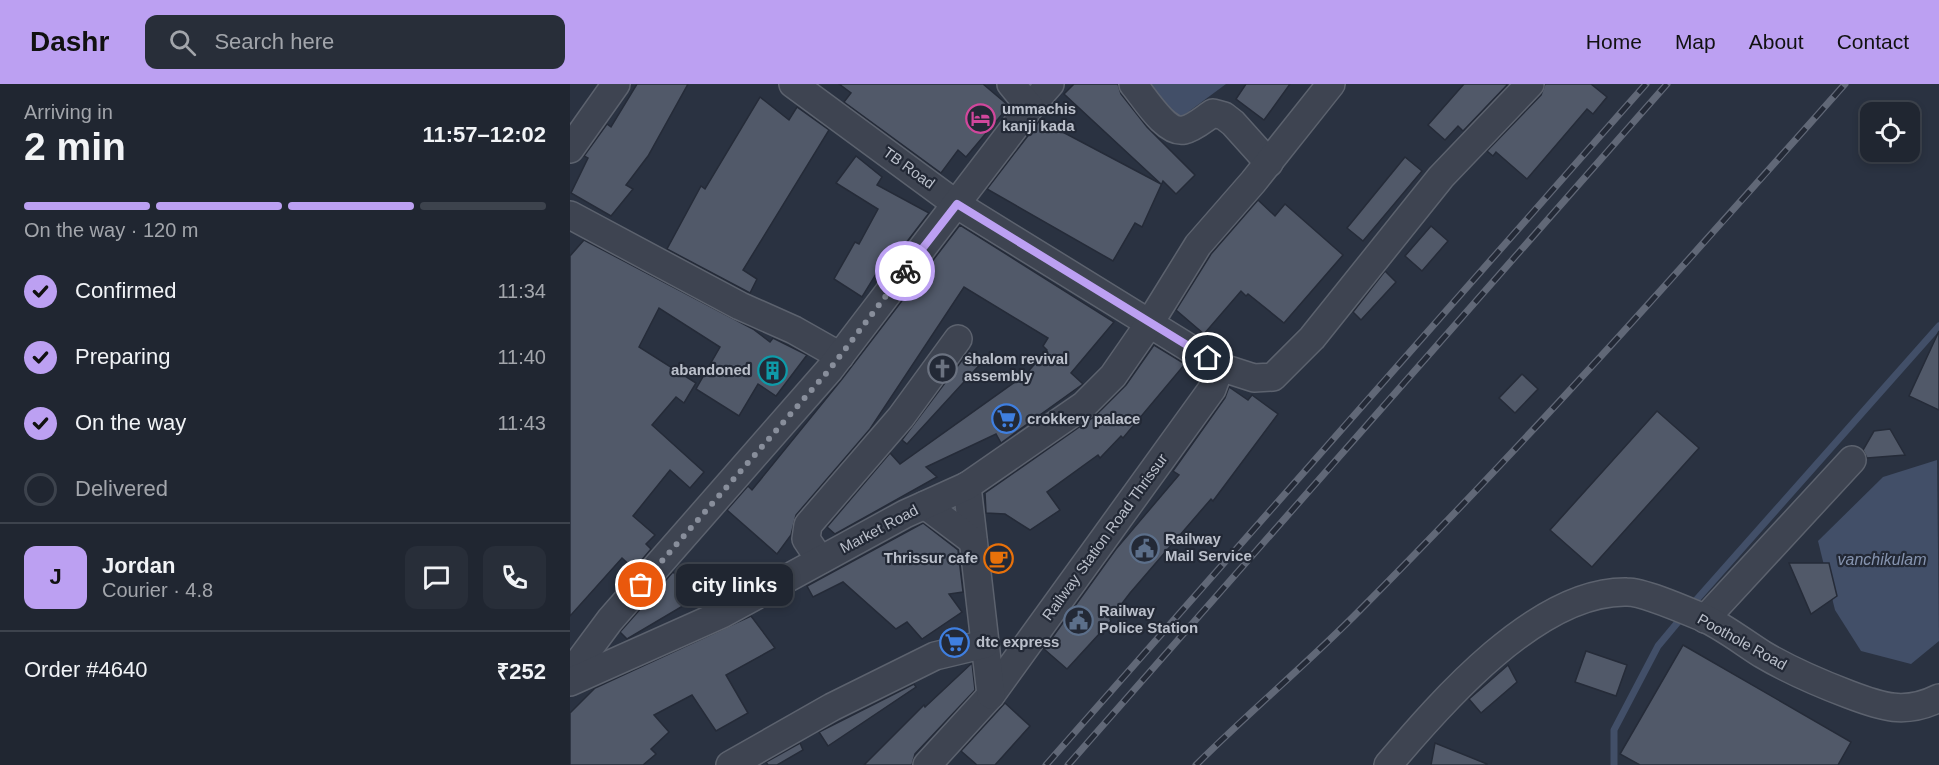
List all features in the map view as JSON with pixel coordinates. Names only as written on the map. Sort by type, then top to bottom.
[{"type":"street","points":[[570,149],[616,84]]},
{"type":"street","name":"TB Road","points":[[793,84],[957,204],[1149,324]]},
{"type":"street","points":[[1011,84],[1030,107]]},
{"type":"street","points":[[570,674],[610,620],[840,356],[1050,84]]},
{"type":"street","points":[[1133,84],[1167,126],[1177,131],[1186,130],[1213,113],[1224,116],[1269,163]]},
{"type":"street","name":"Market Road","points":[[570,682],[722,614],[819,560],[967,486],[1084,405],[1113,376],[1149,324],[1198,244],[1269,163],[1331,84]]},
{"type":"street","points":[[1149,324],[1221,367],[1254,378],[1273,377],[1312,338],[1441,177],[1530,84]]},
{"type":"street","points":[[570,215],[740,306],[794,330],[840,356]]},
{"type":"street","points":[[819,560],[806,539],[808,525],[818,510],[901,417],[958,339]]},
{"type":"street","name":"Railway Station Road Thrissur","points":[[927,765],[991,695],[1212,389],[1221,367]]},
{"type":"street","points":[[1693,614],[1852,460]]},
{"type":"street","points":[[967,486],[991,695]]},
{"type":"street","points":[[925,505],[973,541]]},
{"type":"street","name":"Poothole Road","points":[[1388,765],[1420,727],[1492,655],[1538,621],[1592,596],[1629,591],[1693,614],[1764,655],[1823,685],[1857,697],[1896,709],[1924,705],[1939,698]]},
{"type":"street","points":[[730,765],[832,706],[935,656],[985,644]]},
{"type":"water","points":[[1147,84],[1226,84],[1176,121]]},
{"type":"water","name":"vanchikulam","points":[[1937,460],[1939,641],[1911,664],[1861,651],[1835,610],[1818,541],[1883,477]]},
{"type":"building","points":[[637,84],[688,84],[648,156],[626,185],[633,189],[611,216],[571,193],[588,158],[584,156],[607,124],[611,127]]},
{"type":"building","points":[[839,84],[983,84],[1009,106],[966,157],[958,150],[941,173],[844,102],[851,93]]},
{"type":"building","points":[[1074,84],[1118,84],[1121,94],[1147,127],[1195,175],[1176,194],[1163,181],[1142,227],[1135,223],[1113,261],[987,189],[1040,120],[1161,184],[1064,94]]},
{"type":"building","points":[[1246,84],[1290,84],[1264,120],[1236,99]]},
{"type":"building","points":[[1464,84],[1508,84],[1463,131],[1458,126],[1445,140],[1428,125]]},
{"type":"building","points":[[1545,84],[1591,84],[1607,97],[1593,114],[1587,109],[1527,179],[1496,152],[1493,156],[1487,151],[1541,95]]},
{"type":"building","points":[[760,97],[789,120],[797,107],[829,130],[743,270],[757,279],[750,293],[667,249],[701,186],[705,189]]},
{"type":"building","points":[[856,156],[882,177],[877,185],[929,213],[899,252],[892,248],[862,297],[834,279],[855,242],[859,244],[878,209],[836,183]]},
{"type":"building","points":[[1405,157],[1422,171],[1363,241],[1347,228]]},
{"type":"building","points":[[1258,200],[1275,216],[1285,204],[1343,255],[1284,323],[1241,291],[1204,334],[1176,310],[1211,254]]},
{"type":"building","points":[[960,225],[1114,322],[1071,373],[1083,384],[1001,443],[996,434],[926,467],[937,477],[835,534],[827,527],[890,453],[900,464],[1026,374],[1047,350],[1043,346],[1048,338],[964,287],[870,429],[796,515],[791,535],[777,554],[727,510],[748,486],[752,490],[842,379]]},
{"type":"building","points":[[1431,226],[1448,241],[1422,271],[1405,256]]},
{"type":"building","points":[[584,240],[753,329],[770,342],[773,338],[807,355],[776,396],[758,384],[739,416],[696,389],[720,347],[659,308],[639,347],[696,383],[684,403],[676,397],[652,425],[704,472],[690,488],[670,470],[633,516],[655,535],[646,544],[651,549],[634,569],[622,558],[570,616],[570,256]]},
{"type":"building","points":[[1385,271],[1396,282],[1361,320],[1353,312]]},
{"type":"building","points":[[1939,331],[1939,410],[1909,396]]},
{"type":"building","points":[[1154,345],[1185,364],[1123,438],[1121,436],[1100,458],[1098,455],[1047,492],[1060,510],[1030,530],[1005,514],[986,513],[985,493],[1095,416],[1126,385]]},
{"type":"building","points":[[969,351],[985,359],[907,444],[902,440]]},
{"type":"building","points":[[1522,374],[1538,389],[1515,413],[1499,398]]},
{"type":"building","points":[[1229,387],[1248,400],[1252,395],[1278,414],[1213,501],[1211,499],[1130,593],[1110,619],[1111,621],[1067,669],[1044,649],[1116,549],[1179,475],[1173,471],[1225,398]]},
{"type":"building","points":[[1657,411],[1699,448],[1592,567],[1550,530]]},
{"type":"building","points":[[1890,429],[1905,455],[1867,458],[1863,450],[1874,431]]},
{"type":"building","points":[[923,523],[958,550],[963,592],[949,594],[962,612],[922,639],[907,622],[896,629],[843,582],[813,597],[807,586]]},
{"type":"building","points":[[1789,563],[1829,563],[1837,596],[1811,614]]},
{"type":"building","points":[[673,572],[698,597],[627,639],[620,632]]},
{"type":"building","points":[[751,616],[775,648],[726,675],[748,713],[716,731],[692,695],[654,715],[669,732],[651,749],[656,754],[643,765],[570,765],[570,713],[595,688]]},
{"type":"building","points":[[1683,645],[1851,742],[1838,765],[1640,765],[1620,754]]},
{"type":"building","points":[[1586,651],[1627,665],[1616,696],[1575,682]]},
{"type":"building","points":[[972,663],[975,690],[915,754],[912,765],[864,765],[924,705],[925,707]]},
{"type":"building","points":[[1508,665],[1517,682],[1481,713],[1469,699]]},
{"type":"building","points":[[914,684],[916,687],[828,746],[819,732]]},
{"type":"building","points":[[1005,703],[1030,726],[995,765],[977,765],[961,751]]},
{"type":"building","points":[[800,743],[803,750],[777,765],[768,765],[766,762]]},
{"type":"building","points":[[1435,743],[1487,764],[1487,765],[1431,765]]},
{"type":"waterway","points":[[1690,607],[1939,326]]},
{"type":"waterway","points":[[1614,765],[1614,730],[1658,646],[1683,616]]},
{"type":"railway","points":[[1046,765],[1646,84]]},
{"type":"railway","points":[[1068,765],[1667,84]]},
{"type":"railway","points":[[1196,765],[1341,629],[1485,481],[1667,284],[1845,84]]},
{"type":"way so far","points":[[641,585],[830,369],[905,271]]},
{"type":"place","name":"ummachis kanji kada","points":[[981,118]]},
{"type":"place","name":"shalom revival assembly","points":[[943,368]]},
{"type":"place","name":"abandoned","points":[[772,370]]},
{"type":"place","name":"crokkery palace","points":[[1006,419]]},
{"type":"place","name":"Railway Mail Service","points":[[1144,548]]},
{"type":"place","name":"Thrissur cafe","points":[[999,558]]},
{"type":"place","name":"city links","points":[[641,585]]},
{"type":"place","name":"Railway Police Station","points":[[1078,620]]},
{"type":"place","name":"dtc express","points":[[955,642]]},
{"type":"route","points":[[905,271],[957,204],[1149,324],[1208,358]]}]
